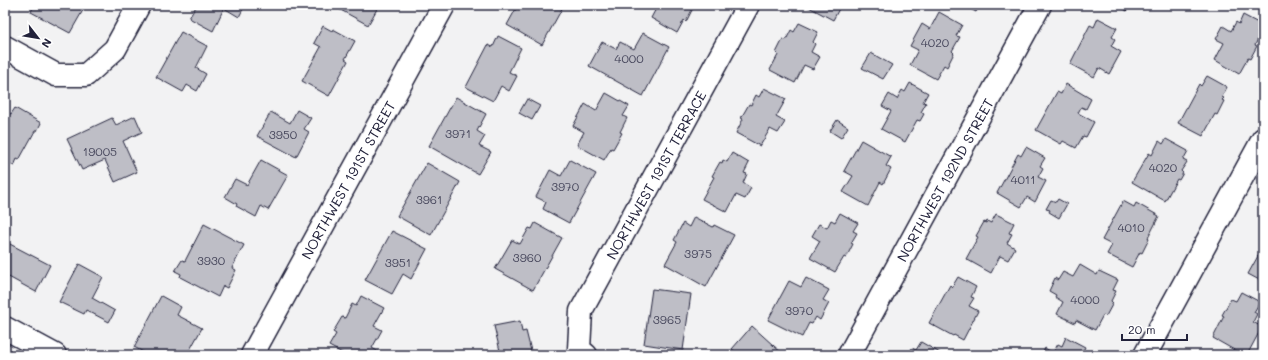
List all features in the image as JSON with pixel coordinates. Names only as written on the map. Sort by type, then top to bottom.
[{"type":"street","points":[[5,47],[56,75],[86,75],[115,49],[139,5]]},
{"type":"street","name":"NORTHWEST 191ST STREET","points":[[252,355],[444,5]]},
{"type":"street","name":"NORTHWEST 191ST TERRACE","points":[[582,352],[581,311],[748,5]]},
{"type":"street","name":"NORTHWEST 192ND STREET","points":[[849,355],[1040,5]]},
{"type":"street","points":[[1145,355],[1263,140]]},
{"type":"street","points":[[5,328],[55,355]]},
{"type":"building","points":[[34,5],[86,5],[70,33],[31,12]]},
{"type":"building","points":[[197,5],[245,5],[239,17],[224,8],[213,31],[189,18]]},
{"type":"building","points":[[338,5],[376,5],[374,7],[377,9],[368,25],[337,8]]},
{"type":"building","points":[[518,5],[564,5],[542,45],[507,25]]},
{"type":"building","points":[[658,5],[694,6],[686,22],[684,20],[677,33],[651,18]]},
{"type":"building","points":[[805,5],[841,5],[833,20]]},
{"type":"building","points":[[963,5],[980,5],[976,12]]},
{"type":"building","points":[[1117,5],[1131,5],[1127,11]]},
{"type":"building","points":[[939,12],[962,25],[956,36],[960,37],[952,51],[954,53],[947,67],[944,65],[936,79],[910,65],[918,50],[910,46],[922,24],[930,29]]},
{"type":"building","points":[[1243,15],[1262,25],[1257,33],[1260,35],[1255,45],[1257,46],[1239,74],[1215,60],[1224,43],[1216,39],[1223,26],[1231,31],[1236,22],[1239,24]]},
{"type":"building","points":[[1098,18],[1117,28],[1112,37],[1115,39],[1111,46],[1121,52],[1109,74],[1099,68],[1094,77],[1070,64],[1090,25],[1094,27]]},
{"type":"building","points":[[799,23],[818,32],[813,42],[815,44],[811,52],[820,57],[813,69],[804,65],[795,83],[770,70],[778,55],[776,53],[783,39],[786,40],[791,30],[794,32]]},
{"type":"building","points":[[323,26],[332,31],[333,29],[355,41],[345,59],[348,61],[329,96],[302,81],[321,47],[314,43]]},
{"type":"building","points":[[181,32],[207,46],[196,68],[206,74],[197,91],[187,85],[183,92],[156,77]]},
{"type":"building","points":[[643,33],[669,47],[643,96],[589,66],[602,42],[616,49],[620,42],[634,49]]},
{"type":"building","points":[[498,36],[521,48],[509,72],[517,76],[509,91],[501,86],[493,101],[466,87],[488,45],[493,47]]},
{"type":"building","points":[[871,53],[892,65],[883,79],[862,68]]},
{"type":"building","points":[[1207,76],[1227,87],[1222,97],[1224,98],[1222,100],[1224,101],[1217,115],[1215,114],[1203,136],[1178,123],[1199,84],[1201,86]]},
{"type":"building","points":[[910,83],[928,93],[923,102],[926,103],[921,112],[924,114],[920,121],[917,120],[905,142],[881,129],[891,111],[882,106],[889,94],[897,99],[902,90],[905,92]]},
{"type":"building","points":[[1066,84],[1091,99],[1086,109],[1081,107],[1078,113],[1094,122],[1086,137],[1083,136],[1076,148],[1063,141],[1061,144],[1036,130],[1057,92],[1061,94]]},
{"type":"building","points":[[764,88],[786,99],[776,117],[785,122],[778,133],[770,129],[760,146],[736,133],[743,119],[741,118],[749,104],[751,105],[756,95],[759,97]]},
{"type":"building","points":[[606,93],[629,106],[623,116],[627,118],[620,132],[622,133],[613,149],[611,148],[604,160],[577,145],[584,132],[573,126],[585,104],[596,111]]},
{"type":"building","points":[[456,97],[486,114],[477,131],[485,136],[479,146],[491,152],[478,174],[429,146]]},
{"type":"building","points":[[527,99],[540,106],[532,120],[519,113]]},
{"type":"building","points":[[15,108],[41,123],[14,166],[5,161],[5,111],[11,114]]},
{"type":"building","points":[[297,110],[311,118],[304,129],[309,132],[296,157],[257,136],[271,112],[290,123]]},
{"type":"building","points":[[135,116],[142,132],[123,141],[137,172],[115,182],[105,160],[82,170],[67,139],[112,118],[116,125]]},
{"type":"building","points":[[837,120],[848,127],[841,138],[830,131]]},
{"type":"building","points":[[1166,139],[1188,151],[1183,160],[1187,162],[1181,171],[1183,173],[1179,180],[1177,179],[1165,201],[1132,182],[1149,153],[1152,155],[1159,141],[1163,144]]},
{"type":"building","points":[[861,140],[891,157],[886,166],[891,169],[883,184],[880,182],[868,206],[843,192],[853,176],[844,171]]},
{"type":"building","points":[[1026,147],[1045,158],[1040,166],[1043,168],[1038,177],[1046,181],[1035,202],[1027,197],[1021,207],[997,193],[1018,154],[1021,156]]},
{"type":"building","points":[[732,153],[749,163],[744,173],[747,174],[743,183],[751,188],[745,199],[736,195],[727,212],[702,199],[720,162],[722,163],[723,160],[727,162]]},
{"type":"building","points":[[261,160],[288,175],[268,210],[261,206],[256,217],[236,206],[237,204],[225,197],[235,179],[247,185]]},
{"type":"building","points":[[570,160],[596,174],[569,223],[543,209],[546,202],[536,197],[550,170],[561,176]]},
{"type":"building","points":[[427,163],[460,182],[431,235],[397,216]]},
{"type":"building","points":[[1058,199],[1067,204],[1059,218],[1049,212],[1050,210],[1046,209],[1051,200],[1056,202]]},
{"type":"building","points":[[1123,201],[1134,207],[1136,203],[1159,216],[1142,253],[1140,252],[1132,267],[1107,254],[1112,245],[1102,240]]},
{"type":"building","points":[[840,213],[858,223],[853,231],[857,233],[851,243],[853,244],[846,258],[844,257],[835,272],[810,258],[820,241],[812,236],[819,224],[827,228],[831,220],[835,222]]},
{"type":"building","points":[[996,214],[1014,223],[1009,233],[1012,234],[1007,243],[1015,248],[1008,260],[1000,256],[991,273],[966,259],[984,222],[986,223],[987,221],[991,223]]},
{"type":"building","points":[[694,217],[713,227],[714,225],[734,235],[706,287],[665,264],[677,242],[674,240],[683,223],[689,227]]},
{"type":"building","points":[[535,223],[562,238],[533,290],[495,269],[512,240],[520,244],[529,228],[532,229]]},
{"type":"building","points":[[204,224],[244,245],[232,268],[236,270],[227,288],[223,286],[218,297],[180,277],[181,274],[175,271],[182,260],[185,261]]},
{"type":"building","points":[[392,231],[427,249],[411,279],[403,274],[392,294],[365,280]]},
{"type":"building","points":[[6,242],[50,265],[36,292],[5,275]]},
{"type":"building","points":[[1263,247],[1263,282],[1248,274]]},
{"type":"building","points":[[79,264],[103,277],[92,298],[115,311],[109,322],[86,310],[84,314],[59,302]]},
{"type":"building","points":[[1080,265],[1097,275],[1099,271],[1118,280],[1113,290],[1116,291],[1111,301],[1113,303],[1106,316],[1103,315],[1095,330],[1076,320],[1075,323],[1057,314],[1063,302],[1049,291],[1055,278],[1058,280],[1063,272],[1073,277]]},
{"type":"building","points":[[958,277],[976,287],[971,297],[974,298],[969,306],[978,311],[963,340],[929,323],[950,285],[952,287]]},
{"type":"building","points":[[806,278],[829,290],[823,300],[829,303],[820,320],[816,317],[812,324],[809,323],[802,337],[768,320],[789,281],[801,287]]},
{"type":"building","points":[[652,289],[691,294],[683,350],[644,344]]},
{"type":"building","points":[[1241,292],[1260,302],[1254,312],[1257,314],[1253,322],[1262,327],[1247,355],[1243,355],[1213,338],[1224,316],[1222,315],[1231,299],[1236,301]]},
{"type":"building","points":[[161,296],[181,307],[177,315],[202,328],[187,355],[149,355],[134,347]]},
{"type":"building","points":[[361,296],[384,308],[374,326],[382,330],[372,348],[379,352],[378,355],[346,355],[329,346],[336,334],[333,332],[342,317],[345,318],[352,304],[356,306]]},
{"type":"building","points":[[520,321],[522,332],[526,331],[532,355],[501,355],[494,326]]},
{"type":"building","points":[[752,326],[784,355],[739,355],[732,349]]},
{"type":"building","points":[[1066,337],[1085,347],[1081,355],[1042,355],[1045,348],[1053,353],[1058,344],[1062,346]]},
{"type":"building","points":[[921,342],[940,353],[939,355],[908,355],[912,348],[916,350]]}]
